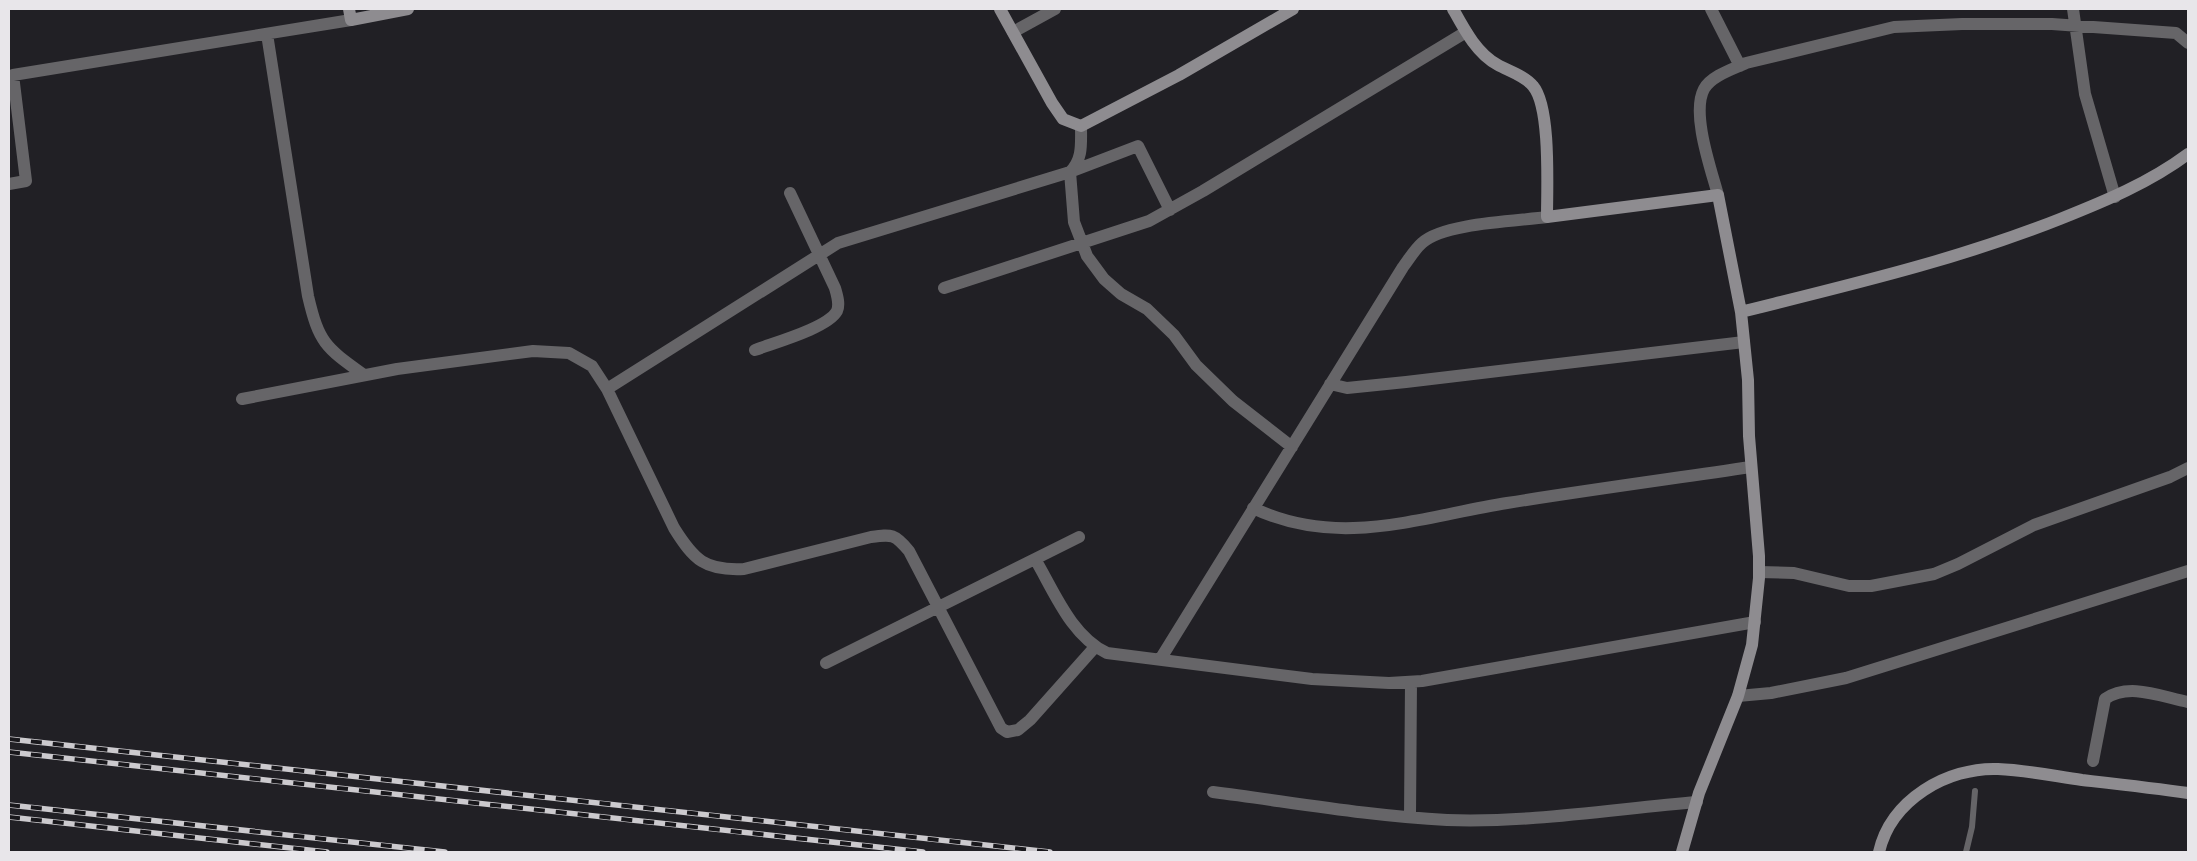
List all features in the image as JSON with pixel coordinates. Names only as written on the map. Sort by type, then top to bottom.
[{"type":"street","points":[[9,184],[26,181],[13,75],[267,34],[350,14],[408,9]]},
{"type":"street","points":[[1000,9],[1052,103],[1063,119],[1081,126],[1172,79],[1293,9]]},
{"type":"street","points":[[1013,32],[1055,9]]},
{"type":"street","points":[[1454,9],[1466,32],[1496,64],[1516,74],[1533,86],[1541,99],[1545,116],[1547,217]]},
{"type":"street","points":[[1712,9],[1740,66]]},
{"type":"street","points":[[2073,9],[2085,94],[2115,197]]},
{"type":"street","points":[[1682,852],[1696,802],[1738,696],[1752,645],[1759,572],[1741,312],[1699,104],[1704,88],[1724,72],[1740,66],[1894,27],[1962,24],[2076,26],[2176,33],[2188,43]]},
{"type":"street","points":[[944,288],[1149,221],[1466,32]]},
{"type":"street","points":[[267,34],[308,296],[315,328],[330,350],[364,376]]},
{"type":"street","points":[[1081,126],[1081,151],[1077,165],[1070,172],[1074,222],[1087,256],[1104,279],[1121,294],[1147,309],[1174,335],[1196,365],[1233,401],[1292,447]]},
{"type":"street","points":[[607,388],[838,243],[872,231],[1070,172],[1138,146],[1170,210]]},
{"type":"street","points":[[1741,312],[1953,257],[2027,232],[2115,197],[2148,181],[2188,157]]},
{"type":"street","points":[[755,350],[818,326],[831,319],[837,311],[835,288],[790,193]]},
{"type":"street","points":[[1161,658],[1403,267],[1422,243],[1433,235],[1450,230],[1718,195]]},
{"type":"street","points":[[1330,384],[1347,388],[1397,383],[1744,342]]},
{"type":"street","points":[[242,399],[364,376],[533,351],[569,353],[592,366],[607,388],[674,528],[688,550],[703,562],[723,570],[744,569],[871,537],[890,534],[899,539],[908,551],[988,705],[1001,728],[1007,732],[1018,730],[1030,720],[1095,647]]},
{"type":"street","points":[[1254,508],[1272,517],[1294,523],[1362,529],[1415,522],[1505,504],[1751,467]]},
{"type":"street","points":[[1759,572],[1794,573],[1848,586],[1871,586],[1934,574],[1958,564],[2034,525],[2170,477],[2188,468]]},
{"type":"street","points":[[826,662],[1079,537]]},
{"type":"street","points":[[1035,558],[1077,631],[1095,647],[1107,653],[1161,658],[1312,679],[1352,682],[1411,682],[1755,622]]},
{"type":"street","points":[[1738,696],[1771,694],[1846,678],[2188,571]]},
{"type":"street","points":[[1410,817],[1411,682]]},
{"type":"street","points":[[2093,761],[2105,699],[2114,693],[2140,691],[2188,702]]},
{"type":"street","points":[[1879,852],[1899,812],[1913,798],[1945,779],[1963,773],[1999,769],[2188,793]]},
{"type":"street","points":[[1213,792],[1410,817],[1487,820],[1696,802]]},
{"type":"lane","points":[[1966,852],[1972,826],[1975,790]]},
{"type":"railway","points":[[9,739],[1050,852]]},
{"type":"railway","points":[[9,752],[923,852]]},
{"type":"railway","points":[[9,805],[445,852]]},
{"type":"railway","points":[[9,817],[327,852]]}]
